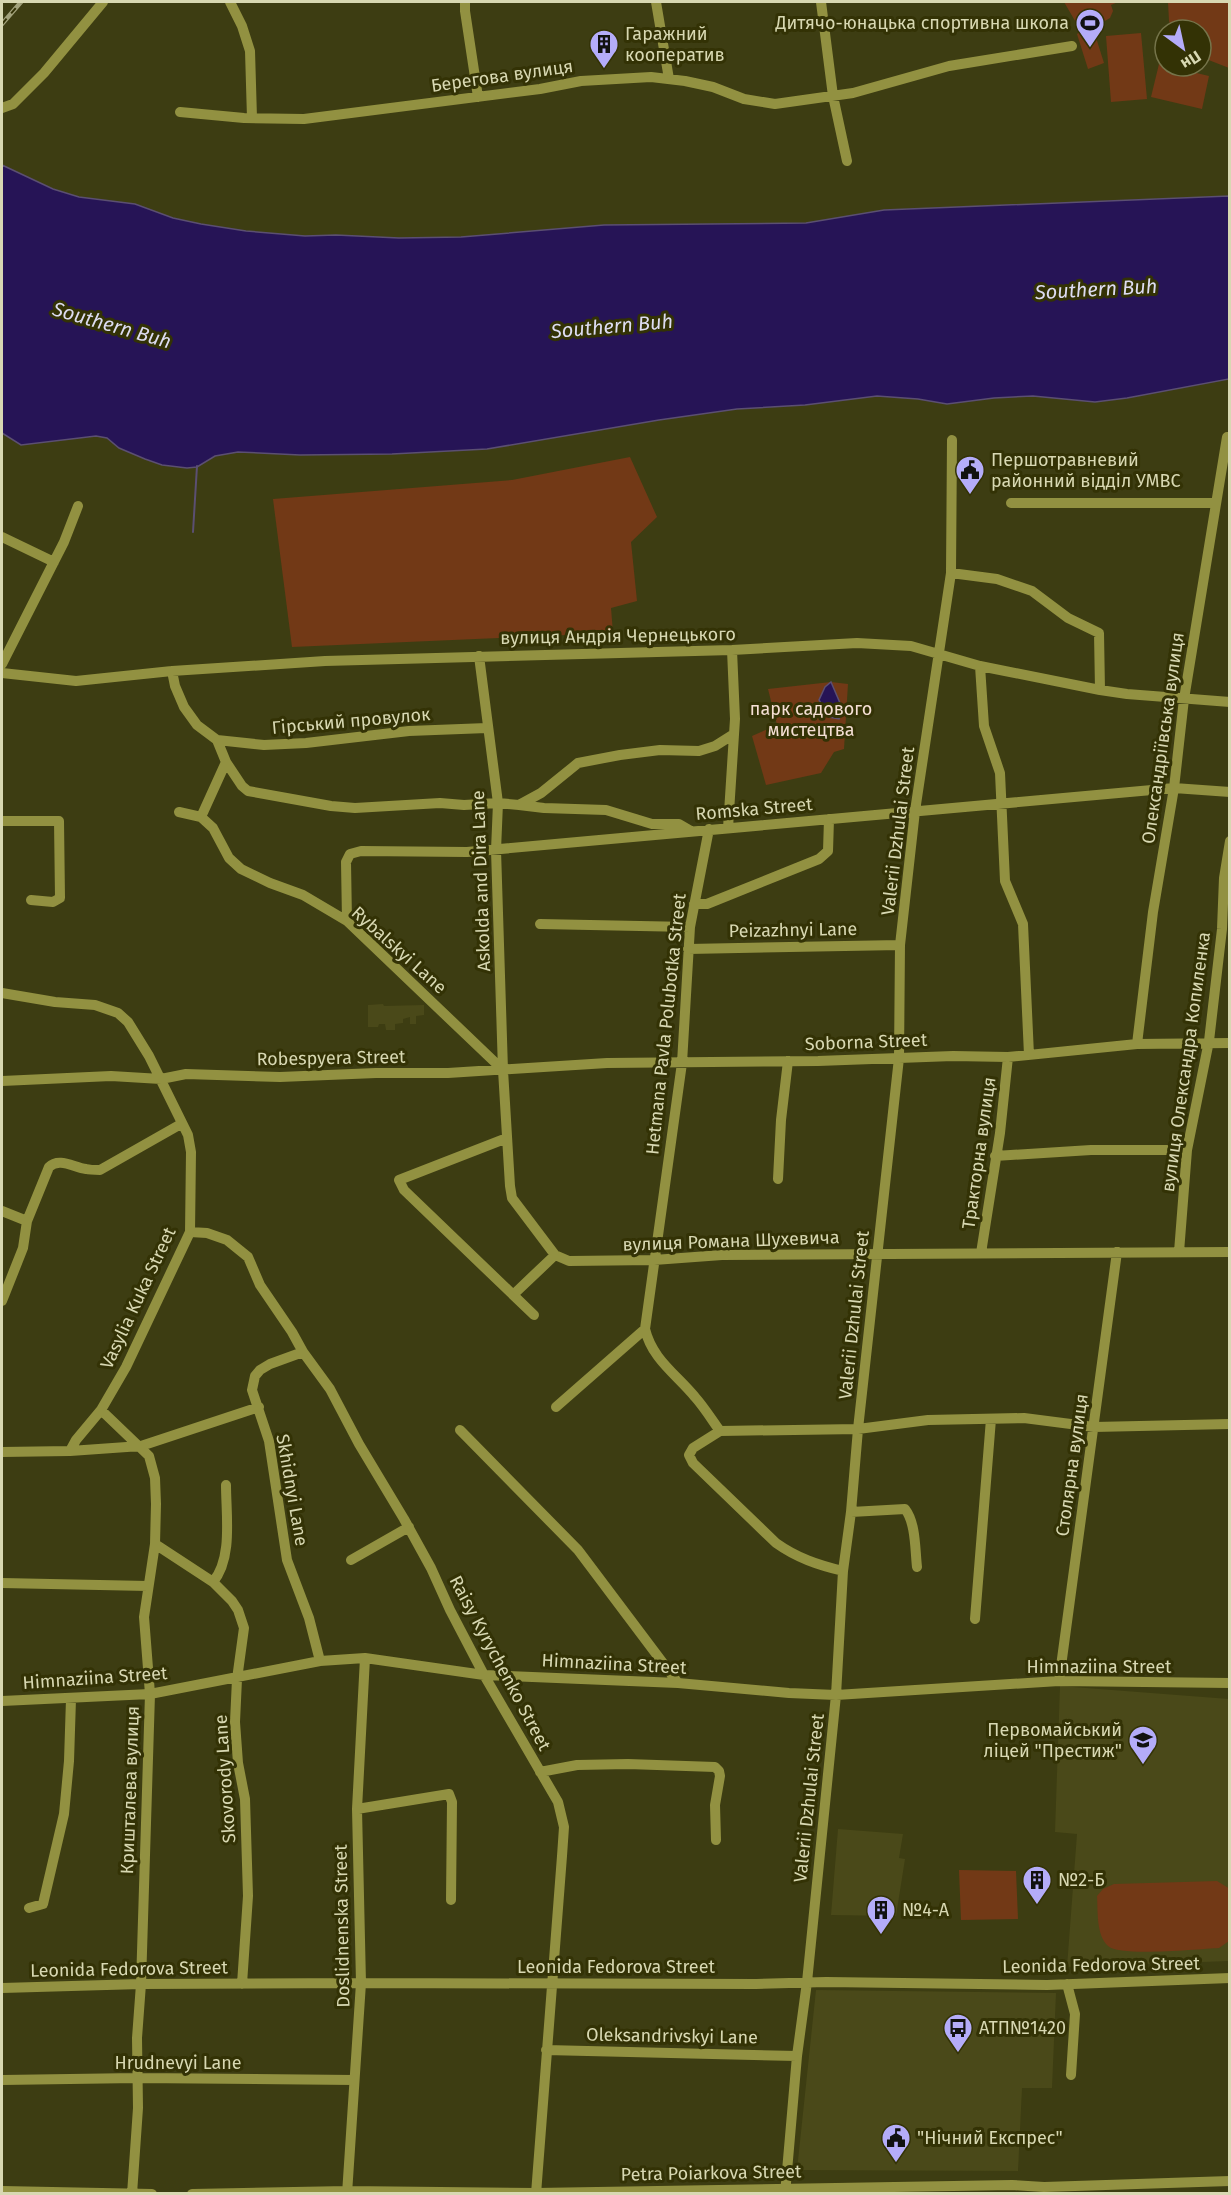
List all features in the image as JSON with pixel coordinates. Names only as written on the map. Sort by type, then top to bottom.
[{"type":"street","points":[[2,108],[13,104],[44,73],[103,2]]},
{"type":"street","points":[[230,2],[242,26],[250,51],[252,118]]},
{"type":"street","points":[[465,2],[478,97]]},
{"type":"street","points":[[656,2],[669,79]]},
{"type":"street","points":[[821,2],[833,96],[847,161]]},
{"type":"street","name":"Берегова вулиця","points":[[180,112],[252,118],[304,119],[540,89],[580,81],[651,77],[713,87],[744,99],[775,104],[853,93],[950,66],[1072,46]]},
{"type":"street","name":"Олександріївська вулиця","points":[[1137,1044],[1154,912],[1174,788],[1184,699],[1227,437]]},
{"type":"street","name":"Valerii Dzhulai Street","points":[[785,2191],[797,2056],[807,1982],[836,1695],[843,1571],[899,1058],[900,945],[915,811],[951,573],[952,440]]},
{"type":"street","points":[[1011,503],[1216,503]]},
{"type":"street","points":[[2,664],[64,542],[78,506]]},
{"type":"street","points":[[2,537],[54,562]]},
{"type":"street","points":[[951,573],[997,579],[1032,591],[1068,618],[1099,633],[1100,690]]},
{"type":"street","name":"вулиця Андрія Чернецького","points":[[2,674],[76,681],[172,671],[325,661],[732,650],[857,643],[911,646],[939,656],[980,666],[1100,690],[1230,702]]},
{"type":"street","points":[[729,828],[734,734],[732,650]]},
{"type":"street","name":"Askolda and Dira Lane","points":[[479,656],[498,803],[495,850],[507,1138]]},
{"type":"street","points":[[980,666],[984,726],[1000,773],[1005,881],[1023,924],[1029,1055]]},
{"type":"street","points":[[172,671],[175,686],[184,707],[197,725],[217,740],[226,762],[248,791],[355,808],[409,804],[498,803],[544,808],[606,810],[652,824],[679,824],[694,832]]},
{"type":"street","name":"Гірський провулок","points":[[217,740],[264,745],[409,731],[487,728]]},
{"type":"street","points":[[519,805],[541,793],[578,763],[660,750],[699,751],[715,746],[734,734]]},
{"type":"street","points":[[179,812],[201,818],[226,762]]},
{"type":"street","name":"Romska Street","points":[[347,921],[346,862],[350,854],[361,851],[467,852],[1174,788],[1230,792]]},
{"type":"street","name":"Rybalskyi Lane","points":[[201,818],[213,828],[229,858],[241,869],[303,895],[347,921],[503,1070]]},
{"type":"street","points":[[694,904],[707,904],[819,859],[828,850],[829,819]]},
{"type":"street","points":[[2,821],[59,820],[60,898],[53,902],[31,900]]},
{"type":"street","name":"Hetmana Pavla Polubotka Street","points":[[709,829],[690,927],[682,1063],[645,1329],[648,1341],[657,1358],[694,1396],[720,1431]]},
{"type":"street","name":"вулиця Олександра Копиленка","points":[[1179,1252],[1187,1150],[1209,1041],[1222,929],[1224,878],[1230,841]]},
{"type":"street","points":[[540,924],[690,927]]},
{"type":"street","name":"Peizazhnyi Lane","points":[[688,949],[900,945]]},
{"type":"street","name":"Vasylia Kuka Street","points":[[2,993],[56,1002],[95,1005],[118,1013],[128,1022],[140,1039],[188,1135],[191,1152],[190,1232],[126,1367],[101,1410],[69,1451]]},
{"type":"street","name":"Soborna Street","points":[[503,1070],[607,1063],[1008,1057],[1137,1044],[1209,1041],[1230,1043]]},
{"type":"street","name":"Тракторна вулиця","points":[[981,1253],[1003,1108],[1008,1057]]},
{"type":"street","points":[[778,1179],[781,1120],[788,1061]]},
{"type":"street","name":"Robespyera Street","points":[[2,1081],[111,1076],[161,1079],[186,1074],[280,1077],[503,1070]]},
{"type":"street","points":[[2,1301],[23,1248],[27,1221],[52,1164],[59,1162],[100,1170],[181,1124]]},
{"type":"street","points":[[514,1294],[555,1255],[512,1198],[507,1138],[399,1180],[404,1190],[534,1315]]},
{"type":"street","points":[[995,1156],[1091,1150],[1187,1150]]},
{"type":"street","points":[[2,1211],[27,1221]]},
{"type":"street","name":"Raisy Kyrychenko Street","points":[[190,1232],[207,1233],[227,1240],[248,1257],[260,1285],[330,1389],[409,1527],[484,1675],[558,1802],[564,1827],[536,2193]]},
{"type":"street","name":"Столярна вулиця","points":[[1059,1681],[1117,1252]]},
{"type":"street","name":"вулиця Романа Шухевича","points":[[555,1255],[569,1261],[654,1260],[722,1255],[1230,1252]]},
{"type":"street","points":[[556,1407],[645,1329]]},
{"type":"street","name":"Skhidnyi Lane","points":[[303,1352],[270,1364],[255,1376],[252,1390],[269,1441],[287,1560],[309,1618],[320,1661]]},
{"type":"street","points":[[2,1452],[69,1451],[141,1446],[258,1407]]},
{"type":"street","name":"Кришталева вулиця","points":[[101,1410],[149,1456],[155,1478],[155,1544],[144,1617],[150,1694],[141,1984],[137,2038],[138,2108],[132,2193]]},
{"type":"street","points":[[843,1571],[819,1565],[792,1554],[777,1543],[693,1463],[689,1455],[693,1448],[720,1431],[858,1429],[928,1420],[1024,1418],[1094,1427],[1230,1424]]},
{"type":"street","points":[[975,1619],[991,1419]]},
{"type":"street","points":[[460,1430],[578,1550],[678,1683]]},
{"type":"street","points":[[213,1582],[224,1563],[226,1485]]},
{"type":"street","points":[[851,1512],[905,1509],[909,1514],[912,1528],[917,1567]]},
{"type":"street","points":[[351,1560],[409,1527]]},
{"type":"street","name":"Skovorody Lane","points":[[155,1544],[213,1582],[232,1601],[238,1610],[244,1628],[237,1679],[235,1722],[238,1763],[245,1799],[248,1896],[242,1984]]},
{"type":"street","points":[[2,1583],[148,1586]]},
{"type":"street","name":"Himnaziina Street","points":[[2,1701],[150,1694],[237,1679],[320,1661],[365,1658],[484,1675],[678,1683],[836,1695],[1059,1681],[1230,1683]]},
{"type":"street","name":"Doslidnenska Street","points":[[347,2192],[361,1983],[357,1809],[365,1658]]},
{"type":"street","points":[[29,1908],[43,1904],[64,1814],[71,1699]]},
{"type":"street","points":[[540,1772],[587,1764],[715,1767],[720,1776],[715,1805],[716,1840]]},
{"type":"street","points":[[357,1809],[449,1794],[453,1802],[451,1900]]},
{"type":"street","name":"Leonida Fedorova Street","points":[[2,1988],[141,1984],[361,1983],[1067,1984],[1230,1978]]},
{"type":"street","points":[[1067,1984],[1076,2013],[1071,2075]]},
{"type":"street","name":"Oleksandrivskyi Lane","points":[[546,2050],[797,2056]]},
{"type":"street","name":"Hrudnevyi Lane","points":[[2,2080],[137,2078],[354,2080]]},
{"type":"street","name":"Petra Poiarkova Street","points":[[192,2193],[1010,2189],[1230,2181]]},
{"type":"street","points":[[2,2191],[152,2193]]},
{"type":"shaded area","points":[[383,1004],[384,1006],[424,1005],[424,1015],[416,1016],[416,1024],[410,1024],[410,1017],[403,1019],[403,1023],[395,1024],[395,1030],[386,1030],[385,1024],[368,1027],[368,1005]]},
{"type":"shaded area","name":"Первомайський ліцей \"Престиж\"","points":[[1060,1686],[1229,1699],[1229,1961],[1067,1967],[1077,1834],[1055,1832]]},
{"type":"shaded area","points":[[838,1829],[903,1834],[899,1858],[905,1859],[896,1916],[831,1915]]},
{"type":"shaded area","points":[[816,1990],[1056,1993],[1052,2088],[1022,2088],[1018,2171],[797,2170]]},
{"type":"green space","name":"Дитячо-юнацька спортивна школа","points":[[1064,2],[1118,2],[1111,5],[1113,11],[1110,18],[1093,28],[1104,63],[1088,69],[1077,34],[1081,31]]},
{"type":"green space","points":[[1168,2],[1229,2],[1229,68],[1213,62],[1213,18],[1169,18]]},
{"type":"green space","points":[[1141,33],[1147,99],[1111,102],[1106,36]]},
{"type":"green space","points":[[1156,78],[1209,78],[1202,109],[1151,97]]},
{"type":"green space","points":[[630,457],[657,517],[631,542],[637,601],[611,608],[613,633],[292,647],[273,499],[512,480]]},
{"type":"green space","name":"парк садового мистецтва","points":[[831,682],[848,684],[844,749],[834,752],[821,773],[766,785],[752,736],[777,725],[768,689]]},
{"type":"green space","points":[[959,1870],[1016,1871],[1018,1919],[961,1920]]},
{"type":"green space","points":[[1217,1881],[1230,1889],[1229,1941],[1219,1948],[1160,1952],[1127,1951],[1108,1946],[1101,1936],[1097,1896],[1103,1889],[1114,1884]]},
{"type":"water","name":"Southern Buh","points":[[2,165],[53,189],[79,197],[135,204],[173,218],[201,224],[305,236],[461,237],[604,225],[806,223],[884,210],[1229,196],[1229,379],[1095,402],[1033,396],[947,404],[877,396],[805,405],[737,409],[487,449],[392,454],[300,455],[238,452],[215,456],[197,467],[187,468],[162,465],[119,448],[107,438],[96,436],[21,445],[2,433]]},
{"type":"water","points":[[831,682],[843,710],[839,719],[829,717],[819,700],[825,687]]},
{"type":"waterway","points":[[193,532],[197,466]]},
{"type":"railway","points":[[2,24],[21,2]]},
{"type":"place","name":"Дитячо-юнацька спортивна школа","points":[[1090,48]]},
{"type":"place","name":"Гаражний кооператив","points":[[604,70]]},
{"type":"place","name":"Першотравневий районний відділ УМВС","points":[[970,496]]},
{"type":"place","name":"Первомайський ліцей \"Престиж\"","points":[[1143,1766]]},
{"type":"place","name":"№2-Б","points":[[1037,1906]]},
{"type":"place","name":"№4-А","points":[[881,1936]]},
{"type":"place","name":"АТП№1420","points":[[958,2054]]},
{"type":"place","name":"\"Нічний Експрес\"","points":[[896,2164]]}]
